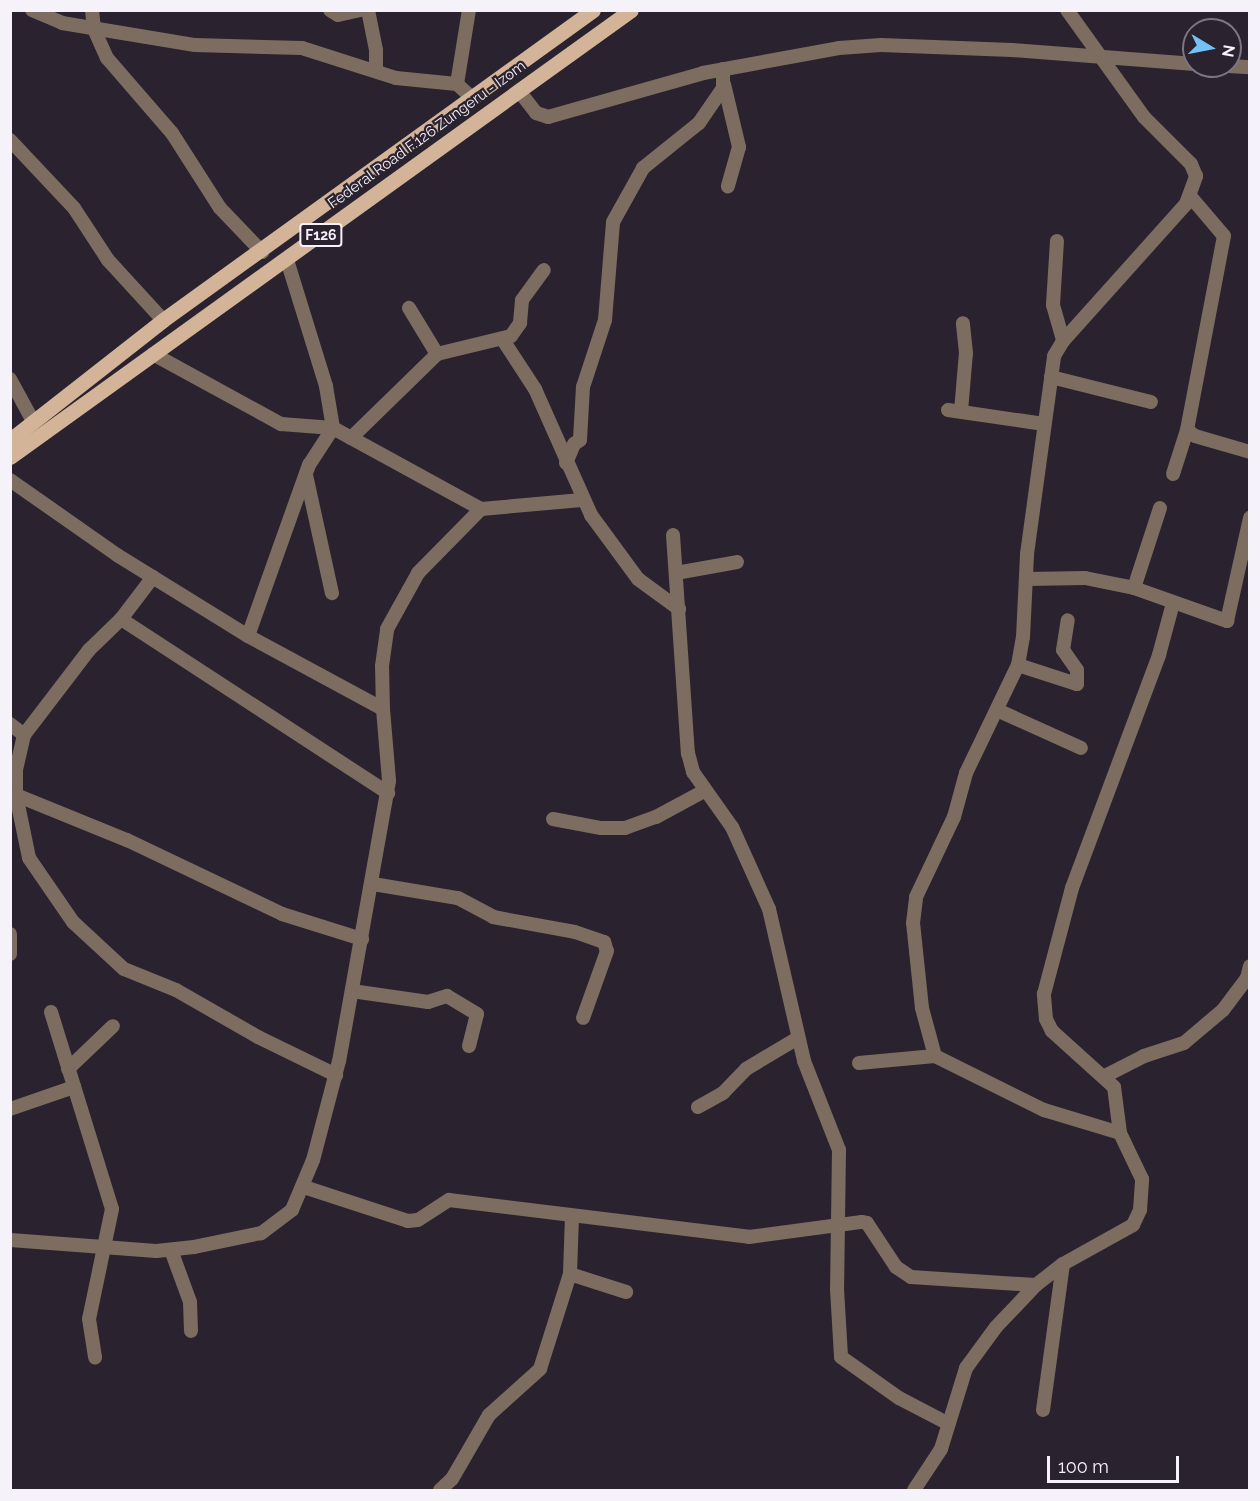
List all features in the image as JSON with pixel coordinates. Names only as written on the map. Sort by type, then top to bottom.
[{"type":"main road","name":"Federal Road F.126 Zungeru - Izom","points":[[10,440],[163,320],[474,100],[593,10]]},
{"type":"main road","name":"Federal Road F.126 Zungeru - Izom","points":[[10,458],[631,10]]},
{"type":"street","points":[[32,10],[94,29],[195,45],[284,45],[407,80],[457,84],[474,100]]},
{"type":"street","points":[[92,10],[94,29],[107,58],[172,133],[220,208],[262,252]]},
{"type":"street","points":[[330,10],[338,15],[360,10]]},
{"type":"street","points":[[368,10],[376,50],[376,71]]},
{"type":"street","points":[[457,84],[469,10]]},
{"type":"street","points":[[935,1056],[921,998],[912,923],[916,897],[954,817],[966,773],[1018,665],[1044,424],[1054,356],[1063,341],[1190,196],[1196,176],[1191,164],[1144,117],[1098,57],[1066,10]]},
{"type":"street","points":[[519,91],[536,113],[548,117],[723,69],[839,48],[881,45],[1182,63]]},
{"type":"street","points":[[723,69],[739,154],[728,186]]},
{"type":"street","points":[[566,463],[580,440],[583,387],[605,320],[613,222],[641,170],[690,132],[724,84]]},
{"type":"street","points":[[10,140],[74,208],[108,260],[163,320]]},
{"type":"street","points":[[1173,474],[1187,430],[1224,236],[1190,196]]},
{"type":"street","points":[[1057,241],[1053,305],[1063,341]]},
{"type":"street","points":[[248,636],[306,474],[333,428],[326,386],[287,260]]},
{"type":"street","points":[[351,438],[437,354],[503,340],[520,323],[522,300],[544,270]]},
{"type":"street","points":[[409,308],[437,354]]},
{"type":"street","points":[[963,323],[966,353],[955,410],[1044,424]]},
{"type":"street","points":[[503,340],[535,389],[582,500],[638,579],[679,609]]},
{"type":"street","points":[[153,354],[281,424],[333,428],[481,509],[582,500]]},
{"type":"street","points":[[1051,377],[1151,402]]},
{"type":"street","points":[[10,379],[34,423]]},
{"type":"street","points":[[1187,430],[1195,436],[1250,452]]},
{"type":"street","points":[[306,474],[332,593]]},
{"type":"street","points":[[10,480],[153,577],[248,636],[383,709]]},
{"type":"street","points":[[1134,588],[1160,508]]},
{"type":"street","points":[[10,1240],[171,1250],[261,1233],[284,1220],[304,1187],[336,1075],[373,884],[388,793],[383,709],[383,644],[392,620],[418,573],[481,509]]},
{"type":"street","points":[[1027,579],[1085,578],[1134,588],[1227,621],[1250,518]]},
{"type":"street","points":[[673,535],[688,753],[704,791],[732,826],[769,909],[798,1038],[839,1150],[840,1226],[837,1289],[841,1357],[899,1398],[949,1424]]},
{"type":"street","points":[[676,573],[737,562]]},
{"type":"street","points":[[153,577],[121,619],[89,650],[24,735],[16,769],[16,795],[29,858],[48,892],[110,959],[336,1075]]},
{"type":"street","points":[[914,1491],[941,1449],[956,1391],[966,1368],[1036,1285],[1063,1264],[1133,1225],[1137,1218],[1142,1179],[1120,1133],[1117,1095],[1105,1076],[1052,1031],[1046,1019],[1044,994],[1072,888],[1159,655],[1173,603]]},
{"type":"street","points":[[121,619],[388,793]]},
{"type":"street","points":[[1018,665],[1077,684],[1077,670],[1063,647],[1068,620]]},
{"type":"street","points":[[997,710],[1081,748]]},
{"type":"street","points":[[10,724],[24,735]]},
{"type":"street","points":[[553,819],[601,828],[625,828],[656,817],[704,791]]},
{"type":"street","points":[[16,795],[127,840],[282,914],[362,939]]},
{"type":"street","points":[[373,884],[458,898],[494,917],[575,932],[604,942],[607,951],[583,1018]]},
{"type":"street","points":[[10,934],[10,954]]},
{"type":"street","points":[[1105,1076],[1144,1056],[1184,1043],[1223,1010],[1249,974]]},
{"type":"street","points":[[352,991],[428,1002],[447,996],[477,1014],[469,1046]]},
{"type":"street","points":[[51,1012],[111,1203],[108,1246],[89,1319],[95,1358]]},
{"type":"street","points":[[69,1069],[112,1026]]},
{"type":"street","points":[[698,1107],[723,1093],[746,1069],[798,1038]]},
{"type":"street","points":[[859,1063],[935,1056],[1044,1110],[1120,1133]]},
{"type":"street","points":[[10,1109],[74,1087]]},
{"type":"street","points":[[304,1187],[408,1221],[418,1220],[449,1200],[749,1237],[867,1223],[896,1267],[911,1277],[1036,1285]]},
{"type":"street","points":[[440,1491],[452,1479],[489,1415],[540,1369],[570,1274],[572,1216]]},
{"type":"street","points":[[171,1250],[190,1302],[191,1330]]},
{"type":"street","points":[[1043,1410],[1063,1264]]},
{"type":"street","points":[[570,1274],[626,1292]]}]
